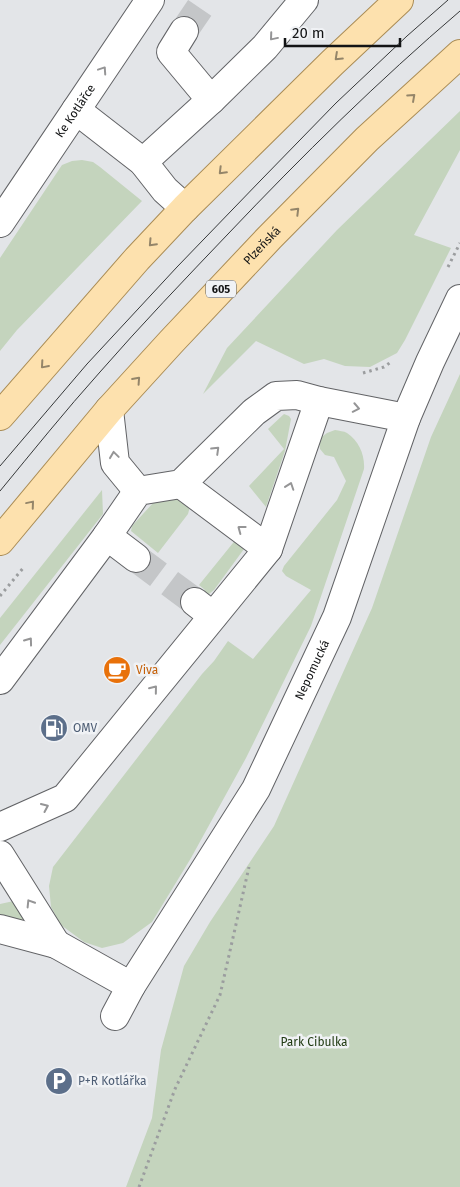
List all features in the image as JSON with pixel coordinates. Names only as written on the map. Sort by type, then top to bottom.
[{"type":"main road","points":[[0,416],[137,259],[185,208],[332,63],[399,0]]},
{"type":"main road","name":"Plzeňská","points":[[0,541],[109,410],[171,342],[277,230],[367,139],[460,54]]},
{"type":"street","name":"Ke Kotlářce","points":[[0,223],[150,0]]},
{"type":"street","points":[[143,162],[211,100],[265,47],[304,0]]},
{"type":"street","points":[[184,31],[171,52],[211,100]]},
{"type":"street","points":[[76,110],[143,162],[165,190],[185,208]]},
{"type":"street","name":"Nepomucká","points":[[114,1016],[130,986],[256,789],[337,617],[406,418],[460,298]]},
{"type":"street","points":[[0,680],[138,491],[182,484],[254,412],[276,396],[297,395],[406,418]]},
{"type":"street","points":[[0,827],[65,798],[204,609],[268,549],[319,401]]},
{"type":"street","points":[[109,410],[115,463],[138,491]]},
{"type":"street","points":[[182,484],[268,549]]},
{"type":"street","points":[[107,536],[136,558]]},
{"type":"street","points":[[0,855],[56,944]]},
{"type":"street","points":[[0,929],[56,944],[130,986]]},
{"type":"path","points":[[448,268],[460,243]]},
{"type":"path","points":[[356,375],[384,367],[393,361]]},
{"type":"path","points":[[139,1187],[175,1089],[220,995],[249,865]]},
{"type":"green space","points":[[460,111],[460,150],[414,235],[451,248],[397,353],[370,367],[345,366],[324,359],[304,364],[256,341],[203,394],[227,348],[337,230]]},
{"type":"green space","points":[[82,160],[93,162],[142,201],[17,330],[0,351],[0,258],[62,165]]},
{"type":"green space","name":"Park Cibulka","points":[[460,374],[460,1187],[126,1187],[152,1118],[161,1050],[184,966],[210,922],[274,826],[372,608],[431,437]]},
{"type":"green space","points":[[284,414],[291,419],[285,451],[266,507],[249,486],[284,449],[268,429]]},
{"type":"green space","points":[[335,430],[346,432],[358,444],[362,454],[364,469],[311,626],[246,758],[191,858],[152,922],[123,943],[102,948],[84,942],[61,925],[51,907],[49,886],[53,867],[228,641],[253,659],[311,590],[286,576],[282,571],[337,500],[346,481],[334,457],[325,455],[320,449],[319,439]]},
{"type":"green space","points":[[102,490],[103,514],[0,645],[0,618]]},
{"type":"green space","points":[[168,497],[179,497],[191,503],[188,514],[158,553],[131,531],[132,526],[153,503]]},
{"type":"green space","points":[[237,538],[245,544],[244,549],[214,590],[209,594],[201,594],[205,590],[199,585]]},
{"type":"green space","points":[[23,899],[39,932],[0,918],[0,904]]},
{"type":"tunnel","points":[[184,31],[205,0]]},
{"type":"tunnel","points":[[136,558],[195,602]]},
{"type":"tram line","points":[[0,466],[87,364],[177,267],[336,103],[448,0]]},
{"type":"tram line","points":[[0,491],[62,416],[163,302],[312,148],[370,92],[460,11]]},
{"type":"place","name":"Viva","points":[[117,670]]},
{"type":"place","name":"OMV","points":[[54,728]]},
{"type":"place","name":"P+R Kotlářka","points":[[59,1081]]}]
